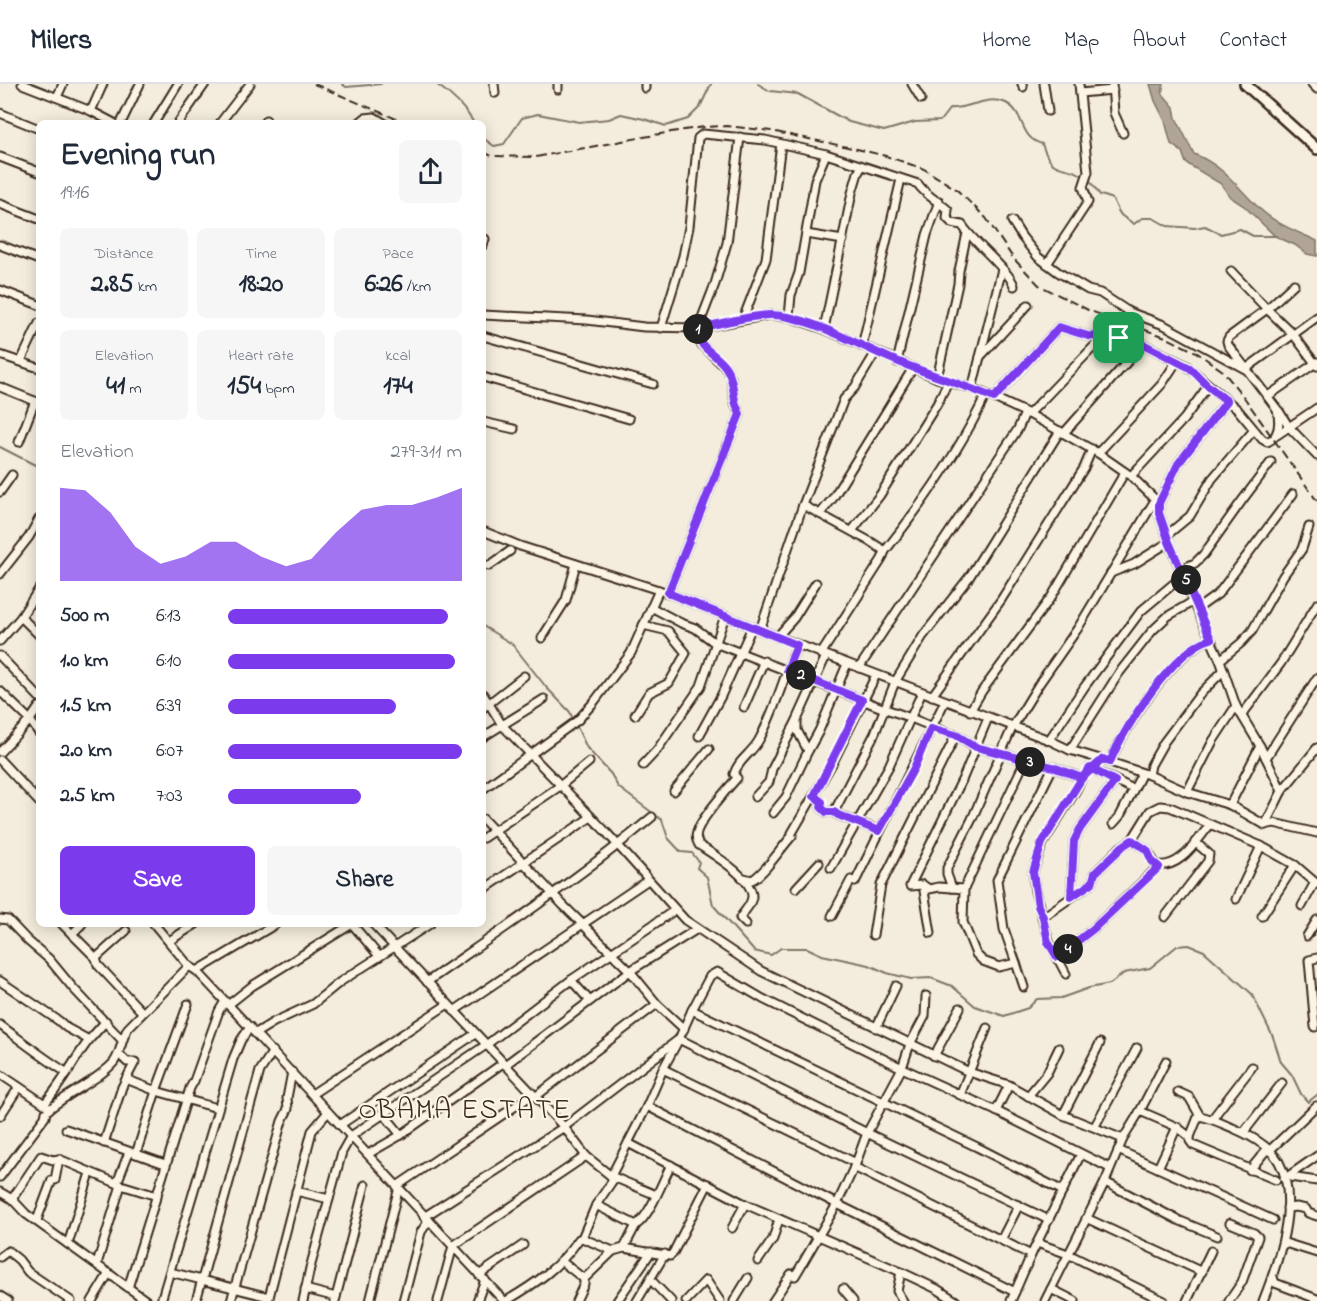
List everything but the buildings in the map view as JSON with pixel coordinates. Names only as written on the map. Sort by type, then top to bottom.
[{"type":"street","points":[[22,84],[108,120]]},
{"type":"street","points":[[57,97],[63,84]]},
{"type":"street","points":[[91,111],[103,84]]},
{"type":"street","points":[[122,120],[140,84]]},
{"type":"street","points":[[156,120],[178,84]]},
{"type":"street","points":[[180,120],[205,84]]},
{"type":"street","points":[[222,120],[250,84]]},
{"type":"street","points":[[494,84],[495,93]]},
{"type":"street","points":[[912,84],[921,99]]},
{"type":"street","points":[[1044,84],[1048,111]]},
{"type":"street","points":[[1047,264],[1088,205],[1083,187],[1088,172],[1079,84]]},
{"type":"street","points":[[1245,84],[1317,149]]},
{"type":"street","points":[[1312,84],[1317,89]]},
{"type":"street","points":[[1080,93],[1113,87],[1114,112],[1123,133]]},
{"type":"street","points":[[0,113],[36,128]]},
{"type":"street","points":[[363,120],[374,117],[379,120]]},
{"type":"street","points":[[661,328],[683,256],[689,227],[698,138],[703,134],[740,137],[825,154],[918,184],[948,210],[947,218],[952,223],[962,225],[1012,279],[1014,286]]},
{"type":"street","points":[[668,593],[740,414],[735,403],[731,378],[726,368],[701,344],[698,339],[698,328],[728,243],[740,137]]},
{"type":"street","points":[[743,319],[766,259],[781,144]]},
{"type":"street","points":[[789,317],[791,295],[799,273],[815,180],[825,154]]},
{"type":"street","points":[[0,157],[36,171]]},
{"type":"street","points":[[824,329],[852,193],[862,166]]},
{"type":"street","points":[[862,346],[901,179]]},
{"type":"street","points":[[897,362],[927,235],[939,201]]},
{"type":"street","points":[[0,204],[36,218]]},
{"type":"street","points":[[1012,220],[1028,245],[1047,264],[1129,312],[1164,325],[1248,370]]},
{"type":"street","points":[[937,378],[967,233]]},
{"type":"street","points":[[806,234],[843,240]]},
{"type":"street","points":[[0,245],[36,259]]},
{"type":"street","points":[[972,389],[1002,268]]},
{"type":"street","points":[[1231,272],[1293,334],[1316,363],[1268,396]]},
{"type":"street","points":[[1294,284],[1267,309],[1227,339],[1228,345],[1290,427],[1316,452]]},
{"type":"street","points":[[0,290],[36,304]]},
{"type":"street","points":[[980,357],[1028,305]]},
{"type":"street","points":[[486,315],[587,320],[661,328],[698,328],[770,315],[789,317],[824,329],[937,378],[980,391],[1095,451],[1128,474],[1157,501],[1168,538],[1220,660],[1236,706],[1260,746],[1282,791]]},
{"type":"street","points":[[1248,370],[1317,317]]},
{"type":"street","points":[[994,398],[1059,327],[1088,336],[1143,344],[1177,361],[1194,371],[1243,416],[1253,431],[1267,442],[1317,408]]},
{"type":"street","points":[[21,362],[36,330]]},
{"type":"street","points":[[486,337],[652,384]]},
{"type":"street","points":[[859,668],[1027,414],[1103,337]]},
{"type":"street","points":[[834,812],[874,734],[895,682],[924,636],[970,576],[1062,432],[1143,344]]},
{"type":"street","points":[[760,630],[802,505],[844,399],[855,387],[876,352]]},
{"type":"street","points":[[0,355],[36,367]]},
{"type":"street","points":[[932,696],[1012,584],[1095,451],[1161,384],[1177,361]]},
{"type":"street","points":[[820,514],[833,498],[913,368]]},
{"type":"street","points":[[486,378],[629,419]]},
{"type":"street","points":[[852,531],[880,495],[937,404],[948,382]]},
{"type":"street","points":[[970,711],[982,691],[1052,596],[1128,474],[1184,419],[1208,386]]},
{"type":"street","points":[[0,389],[36,402]]},
{"type":"street","points":[[755,797],[769,782],[772,769],[797,720],[823,655],[885,551],[922,502],[973,423],[986,395]]},
{"type":"street","points":[[952,888],[947,868],[972,819],[1012,728],[1078,628],[1178,464],[1227,401]]},
{"type":"street","points":[[19,442],[36,404]]},
{"type":"street","points":[[1277,409],[1279,420],[1277,435]]},
{"type":"street","points":[[486,423],[514,429]]},
{"type":"street","points":[[1111,573],[1134,564],[1168,538],[1190,516],[1212,479],[1253,431]]},
{"type":"street","points":[[1049,740],[1085,686],[1141,611],[1204,554],[1271,462]]},
{"type":"street","points":[[0,492],[12,475]]},
{"type":"street","points":[[1197,609],[1214,598],[1222,589],[1293,494]]},
{"type":"street","points":[[802,505],[885,551]]},
{"type":"street","points":[[0,574],[36,524]]},
{"type":"street","points":[[1220,660],[1252,631],[1282,576],[1302,549],[1309,527]]},
{"type":"street","points":[[486,532],[520,546],[668,593],[1070,750],[1230,805],[1264,825],[1274,823],[1317,832]]},
{"type":"street","points":[[486,565],[489,566],[510,551]]},
{"type":"street","points":[[542,639],[566,600],[576,564]]},
{"type":"street","points":[[777,637],[794,618],[816,583]]},
{"type":"street","points":[[486,787],[575,722],[632,653],[659,590]]},
{"type":"street","points":[[0,641],[21,617],[36,594]]},
{"type":"street","points":[[1070,750],[1119,673],[1152,631],[1168,616],[1194,601]]},
{"type":"street","points":[[1242,715],[1281,663],[1317,604]]},
{"type":"street","points":[[651,607],[695,628],[715,643],[885,709],[910,716],[931,728],[956,735],[976,747],[1053,767],[1082,778]]},
{"type":"street","points":[[642,765],[657,750],[701,686],[725,616]]},
{"type":"street","points":[[21,617],[36,632]]},
{"type":"street","points":[[635,716],[649,693],[669,683],[686,653],[668,631],[643,625]]},
{"type":"street","points":[[699,735],[721,696],[752,627]]},
{"type":"street","points":[[1066,974],[1048,942],[1035,891],[1033,872],[1042,843],[1082,778],[1090,768],[1106,761],[1164,678],[1188,652],[1211,639]]},
{"type":"street","points":[[797,645],[759,740],[737,766],[736,776],[697,831],[696,840],[699,845],[744,878],[752,880],[760,875],[792,835],[876,675]]},
{"type":"street","points":[[0,656],[36,695]]},
{"type":"street","points":[[744,707],[764,661]]},
{"type":"street","points":[[773,813],[786,797],[819,731],[847,664]]},
{"type":"street","points":[[1113,824],[1164,742],[1200,694],[1223,671]]},
{"type":"street","points":[[486,705],[524,676]]},
{"type":"street","points":[[1266,758],[1317,678]]},
{"type":"street","points":[[0,691],[36,729]]},
{"type":"street","points":[[831,868],[889,766],[922,692]]},
{"type":"street","points":[[486,735],[544,699]]},
{"type":"street","points":[[832,916],[914,768],[945,701]]},
{"type":"street","points":[[1187,792],[1213,741],[1236,706]]},
{"type":"street","points":[[486,707],[618,845],[675,910],[697,929],[760,971],[934,1056],[969,1072],[1009,1085],[1063,1115],[1123,1139]]},
{"type":"street","points":[[0,752],[36,711]]},
{"type":"street","points":[[964,889],[939,887],[929,889],[923,885],[910,886],[963,778],[988,718]]},
{"type":"street","points":[[797,720],[797,730],[808,751]]},
{"type":"street","points":[[873,935],[881,885],[956,735]]},
{"type":"street","points":[[1230,805],[1260,746]]},
{"type":"street","points":[[1264,825],[1282,791],[1314,757],[1317,748]]},
{"type":"street","points":[[674,791],[709,749]]},
{"type":"street","points":[[0,760],[36,799]]},
{"type":"street","points":[[1016,963],[999,968],[983,961],[976,954],[963,922],[964,889],[1025,761]]},
{"type":"street","points":[[486,836],[560,786],[589,762]]},
{"type":"street","points":[[1024,987],[1004,929],[998,876],[1053,767]]},
{"type":"street","points":[[1090,768],[1133,789]]},
{"type":"street","points":[[1071,897],[1074,841],[1080,829],[1115,781]]},
{"type":"street","points":[[814,796],[822,802],[821,807],[826,812],[834,812],[879,831]]},
{"type":"street","points":[[1043,917],[1092,883],[1095,873],[1132,840],[1150,811],[1160,806],[1170,807],[1261,846],[1295,865],[1316,883],[1302,906]]},
{"type":"street","points":[[486,888],[591,817]]},
{"type":"street","points":[[427,982],[554,893],[652,817]]},
{"type":"street","points":[[486,822],[630,971],[657,1004],[684,1029]]},
{"type":"street","points":[[1057,957],[1093,929],[1159,867],[1178,861],[1210,825]]},
{"type":"street","points":[[1132,840],[1147,850],[1152,861],[1159,867]]},
{"type":"street","points":[[1166,917],[1209,861],[1209,854],[1195,842]]},
{"type":"street","points":[[1236,899],[1261,846]]},
{"type":"street","points":[[796,888],[819,863]]},
{"type":"street","points":[[1262,916],[1295,865]]},
{"type":"street","points":[[744,878],[752,897],[749,906],[740,918],[747,924]]},
{"type":"street","points":[[454,1011],[648,880]]},
{"type":"street","points":[[923,885],[931,933]]},
{"type":"street","points":[[303,1301],[342,1152],[351,1136],[486,1045],[610,952],[675,910]]},
{"type":"street","points":[[0,920],[8,920],[28,941],[49,958],[73,988],[121,1039]]},
{"type":"street","points":[[1308,936],[1317,921]]},
{"type":"street","points":[[65,927],[96,958],[98,965],[142,1012]]},
{"type":"street","points":[[72,934],[79,927]]},
{"type":"street","points":[[157,927],[189,966],[197,971],[273,1051],[505,1301],[538,1281],[582,1238],[596,1205],[613,1180],[610,1176]]},
{"type":"street","points":[[170,941],[191,927]]},
{"type":"street","points":[[197,971],[271,927]]},
{"type":"street","points":[[128,1288],[165,1164],[219,1011],[226,1003],[347,927]]},
{"type":"street","points":[[355,927],[380,956]]},
{"type":"street","points":[[376,927],[564,1127],[586,1156],[610,1176],[656,1195]]},
{"type":"street","points":[[256,1033],[313,1004],[340,982],[425,927]]},
{"type":"street","points":[[368,1154],[401,1135],[504,1064],[630,971],[697,929]]},
{"type":"street","points":[[96,958],[126,931]]},
{"type":"street","points":[[1315,1027],[1309,960],[1317,958]]},
{"type":"street","points":[[48,1106],[110,1065],[119,1054],[121,1039],[142,1012],[189,966]]},
{"type":"street","points":[[610,1176],[647,1106],[692,1010],[710,976],[714,973],[720,973],[763,999],[1110,1168]]},
{"type":"street","points":[[571,980],[590,1001]]},
{"type":"street","points":[[0,981],[59,1020],[67,1028],[89,1040]]},
{"type":"street","points":[[876,1028],[896,986]]},
{"type":"street","points":[[773,1301],[788,1277],[791,1274],[795,1276],[837,1204],[867,1133],[902,1068],[910,1044],[925,1016],[926,996]]},
{"type":"street","points":[[97,1264],[119,1184],[133,1153],[188,1004]]},
{"type":"street","points":[[312,1094],[448,1004]]},
{"type":"street","points":[[370,1301],[398,1186],[534,1096],[657,1004]]},
{"type":"street","points":[[934,1056],[960,1008]]},
{"type":"street","points":[[692,1010],[977,1147],[1063,1191]]},
{"type":"street","points":[[0,1178],[48,1106],[66,1072],[106,1021]]},
{"type":"street","points":[[0,1025],[38,1055],[66,1072]]},
{"type":"street","points":[[161,1301],[237,1047],[250,1027]]},
{"type":"street","points":[[960,1095],[987,1028]]},
{"type":"street","points":[[340,1125],[475,1034]]},
{"type":"street","points":[[403,1301],[421,1232],[427,1218],[564,1127],[680,1039]]},
{"type":"street","points":[[680,1039],[867,1133],[1049,1220]]},
{"type":"street","points":[[1063,1115],[1100,1043]]},
{"type":"street","points":[[1028,1096],[1047,1073],[1059,1048]]},
{"type":"street","points":[[1095,1126],[1137,1048]]},
{"type":"street","points":[[196,1301],[260,1071],[273,1051]]},
{"type":"street","points":[[104,1143],[126,1078],[135,1062],[127,1062],[119,1054]]},
{"type":"street","points":[[1045,1301],[1105,1182],[1123,1139],[1166,1061]]},
{"type":"street","points":[[1212,1119],[1251,1067]]},
{"type":"street","points":[[663,1069],[1031,1255]]},
{"type":"street","points":[[231,1301],[282,1121],[288,1109],[287,1098],[292,1072]]},
{"type":"street","points":[[0,1074],[48,1106]]},
{"type":"street","points":[[126,1078],[156,1091],[218,1108]]},
{"type":"street","points":[[1244,1132],[1282,1083]]},
{"type":"street","points":[[996,1111],[1009,1085]]},
{"type":"street","points":[[0,1116],[19,1087]]},
{"type":"street","points":[[1178,1092],[1189,1097],[1200,1116],[1244,1132],[1259,1141],[1279,1162],[1287,1218],[1283,1245],[1278,1252],[1273,1277],[1263,1301]]},
{"type":"street","points":[[647,1106],[837,1204],[1016,1292]]},
{"type":"street","points":[[1250,1170],[1268,1150],[1316,1106]]},
{"type":"street","points":[[1140,1111],[1177,1127],[1190,1137]]},
{"type":"street","points":[[170,1272],[269,1299],[312,1131],[328,1112]]},
{"type":"street","points":[[383,1113],[401,1135]]},
{"type":"street","points":[[1200,1116],[1190,1137],[1193,1145],[1250,1170],[1283,1179],[1317,1181]]},
{"type":"street","points":[[1158,1168],[1177,1127]]},
{"type":"street","points":[[66,1129],[165,1164]]},
{"type":"street","points":[[628,1143],[745,1204],[901,1272],[956,1301]]},
{"type":"street","points":[[1118,1150],[1273,1220]]},
{"type":"street","points":[[1011,1301],[1081,1154]]},
{"type":"street","points":[[12,1199],[41,1156],[53,1160],[59,1159],[119,1184],[157,1196]]},
{"type":"street","points":[[438,1301],[453,1246],[586,1156]]},
{"type":"street","points":[[1283,1179],[1317,1156]]},
{"type":"street","points":[[37,1220],[52,1180],[54,1180],[59,1159]]},
{"type":"street","points":[[624,1248],[636,1225],[642,1221],[671,1165]]},
{"type":"street","points":[[68,1244],[90,1173]]},
{"type":"street","points":[[1105,1182],[1178,1220],[1217,1236]]},
{"type":"street","points":[[576,1301],[584,1279],[613,1251],[624,1248],[670,1256],[708,1184]]},
{"type":"street","points":[[305,1289],[336,1299],[365,1185]]},
{"type":"street","points":[[296,1191],[329,1199]]},
{"type":"street","points":[[0,1192],[12,1199],[26,1214],[147,1301]]},
{"type":"street","points":[[732,1228],[745,1204]]},
{"type":"street","points":[[596,1205],[636,1225]]},
{"type":"street","points":[[1001,1240],[1019,1206]]},
{"type":"street","points":[[1287,1208],[1306,1209],[1308,1213],[1317,1216]]},
{"type":"street","points":[[1086,1218],[1202,1272]]},
{"type":"street","points":[[758,1261],[774,1239],[779,1219]]},
{"type":"street","points":[[1229,1301],[1242,1282],[1258,1237],[1230,1223]]},
{"type":"street","points":[[582,1238],[613,1251]]},
{"type":"street","points":[[1037,1243],[1068,1254],[1164,1301]]},
{"type":"street","points":[[1283,1245],[1285,1243],[1317,1253]]},
{"type":"street","points":[[477,1301],[482,1277],[523,1245]]},
{"type":"street","points":[[0,1257],[8,1251],[28,1272],[71,1301]]},
{"type":"street","points":[[1187,1301],[1211,1251]]},
{"type":"street","points":[[617,1301],[651,1252]]},
{"type":"street","points":[[637,1301],[665,1254]]},
{"type":"street","points":[[561,1261],[584,1279]]},
{"type":"street","points":[[901,1272],[897,1291],[903,1301]]},
{"type":"street","points":[[92,1301],[109,1273]]},
{"type":"street","points":[[1273,1277],[1275,1283],[1317,1299]]},
{"type":"street","points":[[734,1301],[748,1278]]},
{"type":"street","points":[[650,1279],[671,1301]]},
{"type":"street","points":[[686,1301],[706,1280],[720,1301]]},
{"type":"street","points":[[843,1289],[854,1301]]},
{"type":"street","points":[[1051,1289],[1075,1301]]},
{"type":"street","points":[[0,1296],[8,1301]]},
{"type":"shaded area","points":[[1150,84],[1164,84],[1162,93],[1174,107],[1176,118],[1194,154],[1222,171],[1272,218],[1317,241],[1317,256],[1307,254],[1295,245],[1275,236],[1244,206],[1230,197],[1221,184],[1186,163],[1182,152],[1171,144],[1165,121]]},
{"type":"waterway","points":[[342,84],[346,87],[381,84]]},
{"type":"waterway","points":[[436,84],[457,101],[472,120]]},
{"type":"waterway","points":[[486,140],[494,146],[504,144],[522,118],[538,114],[579,122],[609,119],[621,114],[666,126],[688,119],[700,107],[711,84]]},
{"type":"waterway","points":[[758,84],[770,91],[798,94],[849,122],[884,131],[915,122],[940,121],[950,108],[992,100],[1006,103],[1017,113],[1029,136],[1042,144],[1054,165],[1084,176],[1100,195],[1113,200],[1121,215],[1134,224],[1142,218],[1153,218],[1167,226],[1195,228],[1205,226],[1221,234],[1240,229],[1253,236],[1276,236]]},
{"type":"waterway","points":[[0,447],[36,465]]},
{"type":"waterway","points":[[486,628],[512,644],[546,687],[570,712],[573,720]]},
{"type":"waterway","points":[[576,725],[587,748],[611,774],[618,787],[662,820],[668,838],[681,852],[692,853],[699,862],[697,868],[707,877],[713,905],[754,951],[771,955],[781,948],[807,948],[822,955],[869,965],[887,973],[911,979],[931,978],[952,986],[975,1006],[1004,1016],[1028,1008],[1037,999],[1061,998],[1089,988],[1110,984],[1124,973],[1150,968],[1177,946],[1189,945],[1204,951],[1252,994],[1273,1037],[1281,1062],[1292,1075],[1301,1094],[1308,1102],[1317,1095]]},
{"type":"railway","points":[[314,84],[399,120]]},
{"type":"railway","points":[[486,153],[492,156],[536,157],[671,132],[726,126],[771,131],[857,149],[924,169],[956,189],[986,218],[1013,258],[1039,285],[1090,311],[1163,336],[1196,352],[1223,371],[1317,501]]},
{"type":"district","name":"OBAMA ESTATE","points":[[465,1111]]},
{"type":"route","points":[[1119,338],[1088,336],[1059,327],[994,398],[980,391],[937,378],[824,329],[789,317],[770,315],[698,328],[698,339],[701,344],[719,359],[731,378],[735,403],[740,414],[668,593],[797,645],[787,670],[862,700],[814,796],[822,802],[821,807],[826,812],[834,812],[879,831],[914,768],[931,728],[956,735],[976,747],[1053,767],[1082,778],[1090,768],[1115,781],[1080,829],[1074,841],[1071,897],[1092,883],[1095,873],[1132,840],[1147,850],[1152,861],[1159,867],[1093,929],[1057,957],[1048,942],[1035,891],[1033,872],[1042,843],[1090,768],[1103,759],[1110,762],[1120,739],[1164,678],[1188,652],[1211,639],[1169,542],[1159,513],[1159,503],[1174,470],[1227,401],[1190,368],[1143,344],[1119,338]]}]
